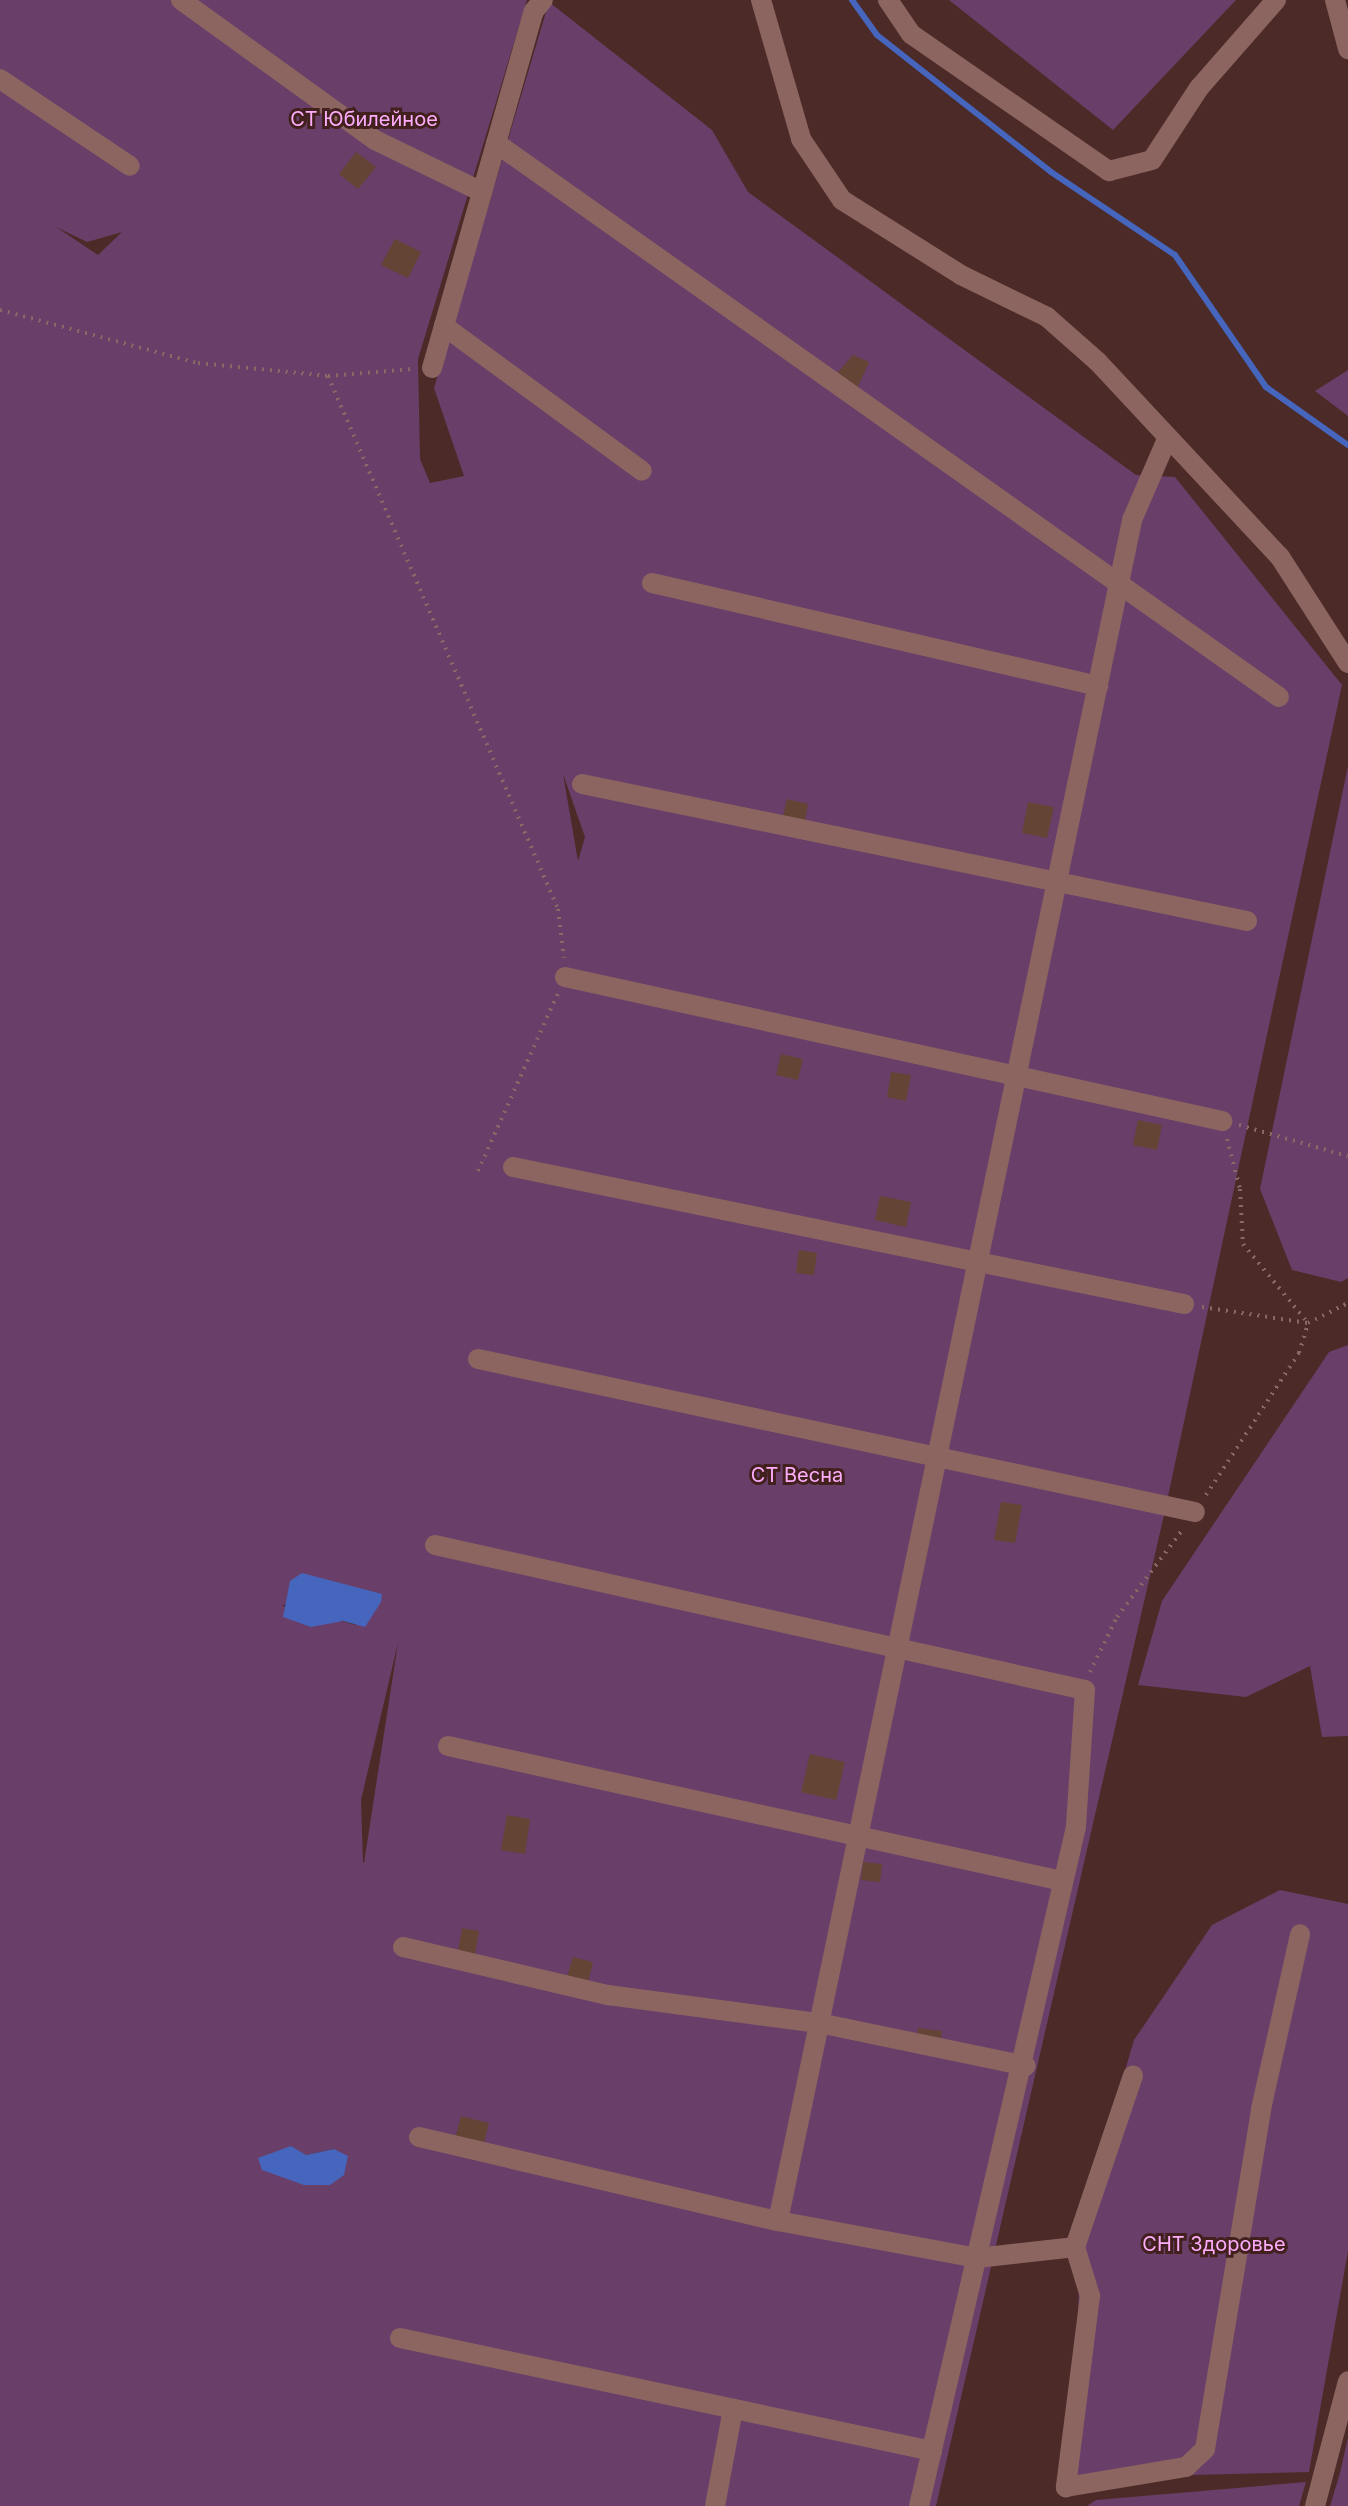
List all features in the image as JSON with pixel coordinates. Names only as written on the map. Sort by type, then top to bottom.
[{"type":"street","points":[[181,0],[375,140],[482,192]]},
{"type":"street","points":[[761,0],[801,139],[842,200],[961,275],[1047,317],[1168,437],[1280,557],[1348,663]]},
{"type":"street","points":[[888,0],[911,34],[1109,171],[1152,160],[1199,88],[1276,0]]},
{"type":"street","points":[[1335,0],[1348,49]]},
{"type":"street","points":[[432,368],[496,143],[541,1]]},
{"type":"street","points":[[0,79],[130,166]]},
{"type":"street","points":[[496,143],[1118,588],[1279,697]]},
{"type":"street","points":[[444,326],[642,471]]},
{"type":"street","points":[[778,2221],[1132,520],[1168,437]]},
{"type":"street","points":[[652,583],[1098,686]]},
{"type":"street","points":[[582,784],[1247,921]]},
{"type":"street","points":[[565,977],[1019,1074],[1222,1121]]},
{"type":"street","points":[[513,1167],[1184,1304]]},
{"type":"street","points":[[478,1359],[938,1454],[1195,1512]]},
{"type":"street","points":[[435,1545],[899,1645],[1085,1690],[1076,1827],[1062,1881],[1026,2066],[991,2174],[977,2258],[919,2506]]},
{"type":"street","points":[[448,1746],[859,1833],[1062,1881]]},
{"type":"street","points":[[1133,2076],[1075,2247],[1090,2296],[1066,2487],[1186,2467],[1205,2449],[1261,2109],[1300,1934]]},
{"type":"street","points":[[403,1947],[608,1995],[819,2023],[1026,2066]]},
{"type":"street","points":[[419,2137],[778,2221],[977,2258],[1075,2247]]},
{"type":"street","points":[[400,2338],[932,2451]]},
{"type":"street","points":[[1315,2506],[1348,2381]]},
{"type":"street","points":[[715,2506],[733,2409]]},
{"type":"path","points":[[0,310],[198,363],[328,376],[432,368]]},
{"type":"path","points":[[328,376],[558,909],[565,977],[478,1171]]},
{"type":"path","points":[[1222,1121],[1348,1156]]},
{"type":"path","points":[[1222,1121],[1240,1189],[1243,1244],[1308,1323]]},
{"type":"path","points":[[1184,1304],[1308,1323],[1348,1303]]},
{"type":"path","points":[[1085,1690],[1117,1617],[1195,1512],[1299,1353],[1308,1323]]},
{"type":"green space","points":[[0,0],[527,0],[418,359],[420,459],[430,483],[464,476],[434,388],[549,2],[712,130],[748,192],[1136,475],[1175,477],[1342,685],[1164,1515],[936,2506],[0,2506]],"holes":[[[56,227],[87,242],[122,232],[98,255]],[[563,774],[585,837],[578,861]],[[330,1583],[341,1588],[356,1625],[282,1606]],[[398,1643],[364,1863],[361,1800]],[[334,2149],[330,2185],[306,2155]]]},
{"type":"green space","points":[[949,0],[1236,0],[1113,130]]},
{"type":"green space","points":[[1348,370],[1348,416],[1315,391]]},
{"type":"green space","points":[[1348,766],[1348,1278],[1341,1282],[1292,1270],[1260,1189]]},
{"type":"green space","points":[[1348,1345],[1348,1736],[1322,1737],[1310,1666],[1246,1697],[1138,1685],[1162,1601],[1329,1352]]},
{"type":"green space","name":"СНТ Здоровье","points":[[1280,1890],[1348,1904],[1348,2251],[1309,2472],[1071,2478],[1082,2217],[1134,2040],[1212,1925]]},
{"type":"green space","points":[[1348,2437],[1348,2506],[1330,2506],[1340,2473]]},
{"type":"green space","points":[[1306,2482],[1299,2506],[1087,2506],[1096,2500]]},
{"type":"water","points":[[302,1573],[382,1594],[381,1602],[365,1627],[343,1621],[311,1627],[283,1617],[290,1581]]},
{"type":"water","points":[[291,2146],[306,2155],[334,2149],[348,2156],[344,2175],[330,2185],[304,2185],[262,2170],[258,2158]]},
{"type":"building","points":[[356,152],[376,167],[358,189],[339,174]]},
{"type":"building","points":[[395,239],[421,252],[408,278],[381,265]]},
{"type":"building","points":[[853,355],[869,362],[856,391],[831,380]]},
{"type":"building","points":[[787,799],[808,804],[804,825],[782,820]]},
{"type":"building","points":[[1028,802],[1054,807],[1047,838],[1022,833]]},
{"type":"building","points":[[781,1054],[803,1059],[798,1080],[776,1075]]},
{"type":"building","points":[[891,1072],[911,1075],[906,1101],[887,1097]]},
{"type":"building","points":[[1138,1120],[1162,1125],[1157,1150],[1133,1145]]},
{"type":"building","points":[[880,1196],[911,1202],[906,1227],[875,1220]]},
{"type":"building","points":[[799,1250],[817,1253],[814,1275],[796,1273]]},
{"type":"building","points":[[1001,1502],[1022,1505],[1015,1543],[994,1540]]},
{"type":"building","points":[[810,1754],[845,1762],[836,1800],[801,1792]]},
{"type":"building","points":[[507,1815],[530,1819],[525,1854],[501,1850]]},
{"type":"building","points":[[863,1862],[882,1864],[880,1882],[861,1880]]},
{"type":"building","points":[[462,1928],[479,1931],[475,1955],[458,1952]]},
{"type":"building","points":[[573,1957],[593,1962],[588,1982],[567,1977]]},
{"type":"building","points":[[918,2028],[942,2031],[940,2043],[917,2040]]},
{"type":"building","points":[[461,2116],[489,2123],[483,2146],[455,2139]]},
{"type":"waterway","points":[[852,0],[877,35],[1051,172],[1175,255],[1266,387],[1348,445]]},
{"type":"park label","name":"СТ Юбилейное","points":[[364,119]]},
{"type":"park label","name":"СТ Весна","points":[[797,1475]]}]
